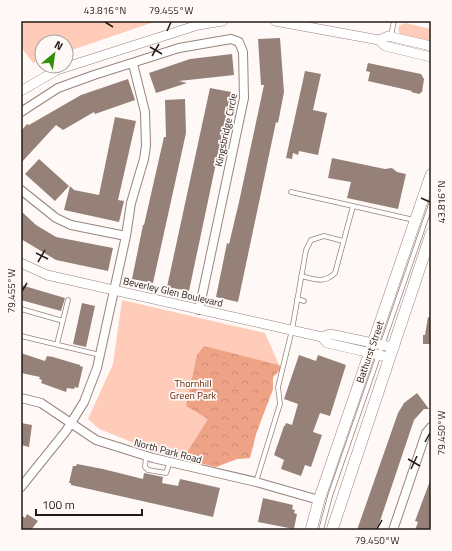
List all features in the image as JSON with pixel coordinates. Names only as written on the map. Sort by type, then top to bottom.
[{"type":"main road","name":"Bathurst Street","points":[[332,530],[415,220],[431,175]]},
{"type":"main road","name":"Bathurst Street","points":[[311,530],[319,500],[431,234]]},
{"type":"street","points":[[21,91],[58,70],[198,26],[223,21]]},
{"type":"street","points":[[275,21],[379,40],[391,36],[431,46]]},
{"type":"street","name":"Kingsbridge Circle","points":[[21,112],[58,88],[178,48],[231,39],[239,42],[243,52],[244,98],[199,310]]},
{"type":"street","points":[[379,40],[385,46],[431,57]]},
{"type":"street","points":[[21,486],[71,424],[84,402],[100,355],[126,236],[131,203],[144,159],[146,136],[145,112],[133,64]]},
{"type":"street","points":[[21,190],[56,218],[71,225],[126,236]]},
{"type":"street","name":"Beverley Glen Boulevard","points":[[21,263],[48,275],[322,337],[330,334],[381,350]]},
{"type":"street","name":"North Park Road","points":[[21,398],[41,403],[96,440],[146,456],[256,482],[319,500]]},
{"type":"street","points":[[393,530],[426,433],[431,427]]},
{"type":"lane","points":[[391,36],[394,21]]},
{"type":"lane","points":[[291,192],[415,220]]},
{"type":"lane","points":[[321,530],[330,496],[431,204]]},
{"type":"lane","points":[[301,276],[322,280],[329,279],[335,273],[353,206]]},
{"type":"lane","points":[[256,482],[280,404],[278,387],[292,330],[306,250],[311,240],[324,236],[343,242]]},
{"type":"lane","points":[[297,299],[304,301]]},
{"type":"lane","points":[[58,344],[68,300]]},
{"type":"lane","points":[[21,310],[63,321]]},
{"type":"lane","points":[[21,336],[100,355]]},
{"type":"lane","points":[[146,456],[144,467],[148,470],[166,473],[170,462]]},
{"type":"green space","points":[[21,21],[157,21],[74,49],[74,34],[34,34],[33,63],[21,47]]},
{"type":"green space","points":[[405,23],[431,29],[431,41],[400,34],[398,29],[400,25]]},
{"type":"green space","name":"Thornhill Green Park","points":[[122,300],[265,333],[281,369],[273,377],[273,389],[256,434],[250,458],[237,459],[216,467],[159,453],[99,429],[88,419],[113,364]]},
{"type":"green space","points":[[204,346],[279,365],[281,369],[273,377],[273,389],[256,434],[250,458],[237,459],[216,467],[183,459],[208,419],[186,406],[197,355]]},
{"type":"building","points":[[280,38],[284,92],[278,123],[276,122],[238,302],[216,297],[227,243],[229,244],[239,202],[264,85],[261,85],[258,39]]},
{"type":"building","points":[[232,54],[234,75],[179,81],[187,83],[156,93],[149,73],[190,59]]},
{"type":"building","points":[[368,63],[421,74],[424,79],[422,92],[419,94],[368,81],[370,72],[366,71]]},
{"type":"building","points":[[305,71],[321,74],[313,110],[327,113],[318,155],[299,151],[298,155],[293,153],[292,159],[286,158]]},
{"type":"building","points":[[128,79],[135,100],[95,114],[94,112],[63,130],[56,125],[21,163],[21,131],[27,124],[29,125],[81,95]]},
{"type":"building","points":[[210,88],[231,92],[189,291],[167,287]]},
{"type":"building","points":[[185,99],[186,133],[153,283],[132,279],[164,137],[166,137],[165,100]]},
{"type":"building","points":[[115,117],[136,121],[118,200],[124,201],[119,222],[64,210],[70,186],[74,190],[99,195]]},
{"type":"building","points":[[332,158],[385,169],[392,168],[397,172],[406,174],[398,209],[347,198],[351,182],[328,178]]},
{"type":"building","points":[[39,159],[69,186],[55,201],[25,174]]},
{"type":"building","points":[[21,211],[36,225],[56,237],[113,248],[108,271],[56,260],[21,239]]},
{"type":"building","points":[[21,285],[65,298],[61,311],[21,300]]},
{"type":"building","points":[[82,303],[95,306],[86,347],[73,344]]},
{"type":"building","points":[[428,317],[431,318],[431,344],[423,344],[423,335],[425,335]]},
{"type":"building","points":[[21,353],[45,361],[47,356],[80,365],[83,367],[78,388],[67,388],[66,392],[41,383],[42,380],[39,379],[40,377],[21,373]]},
{"type":"building","points":[[299,355],[316,361],[318,355],[346,365],[330,416],[320,413],[313,432],[322,435],[311,467],[305,465],[301,476],[281,469],[284,460],[274,455],[284,426],[286,423],[292,425],[298,404],[284,399]]},
{"type":"building","points":[[417,393],[429,409],[424,409],[414,420],[377,530],[357,530],[398,413],[404,403]]},
{"type":"building","points":[[21,423],[32,425],[29,447],[21,445]]},
{"type":"building","points":[[77,464],[143,479],[144,473],[163,477],[162,483],[178,486],[180,479],[220,488],[213,517],[71,485],[71,483],[69,483],[73,466],[76,466]]},
{"type":"building","points":[[430,481],[431,530],[415,530],[418,522],[415,521]]},
{"type":"building","points":[[263,498],[293,505],[292,509],[295,510],[294,513],[297,514],[294,529],[258,522]]},
{"type":"building","points":[[27,514],[38,521],[31,530],[21,530],[21,515],[25,518]]}]
